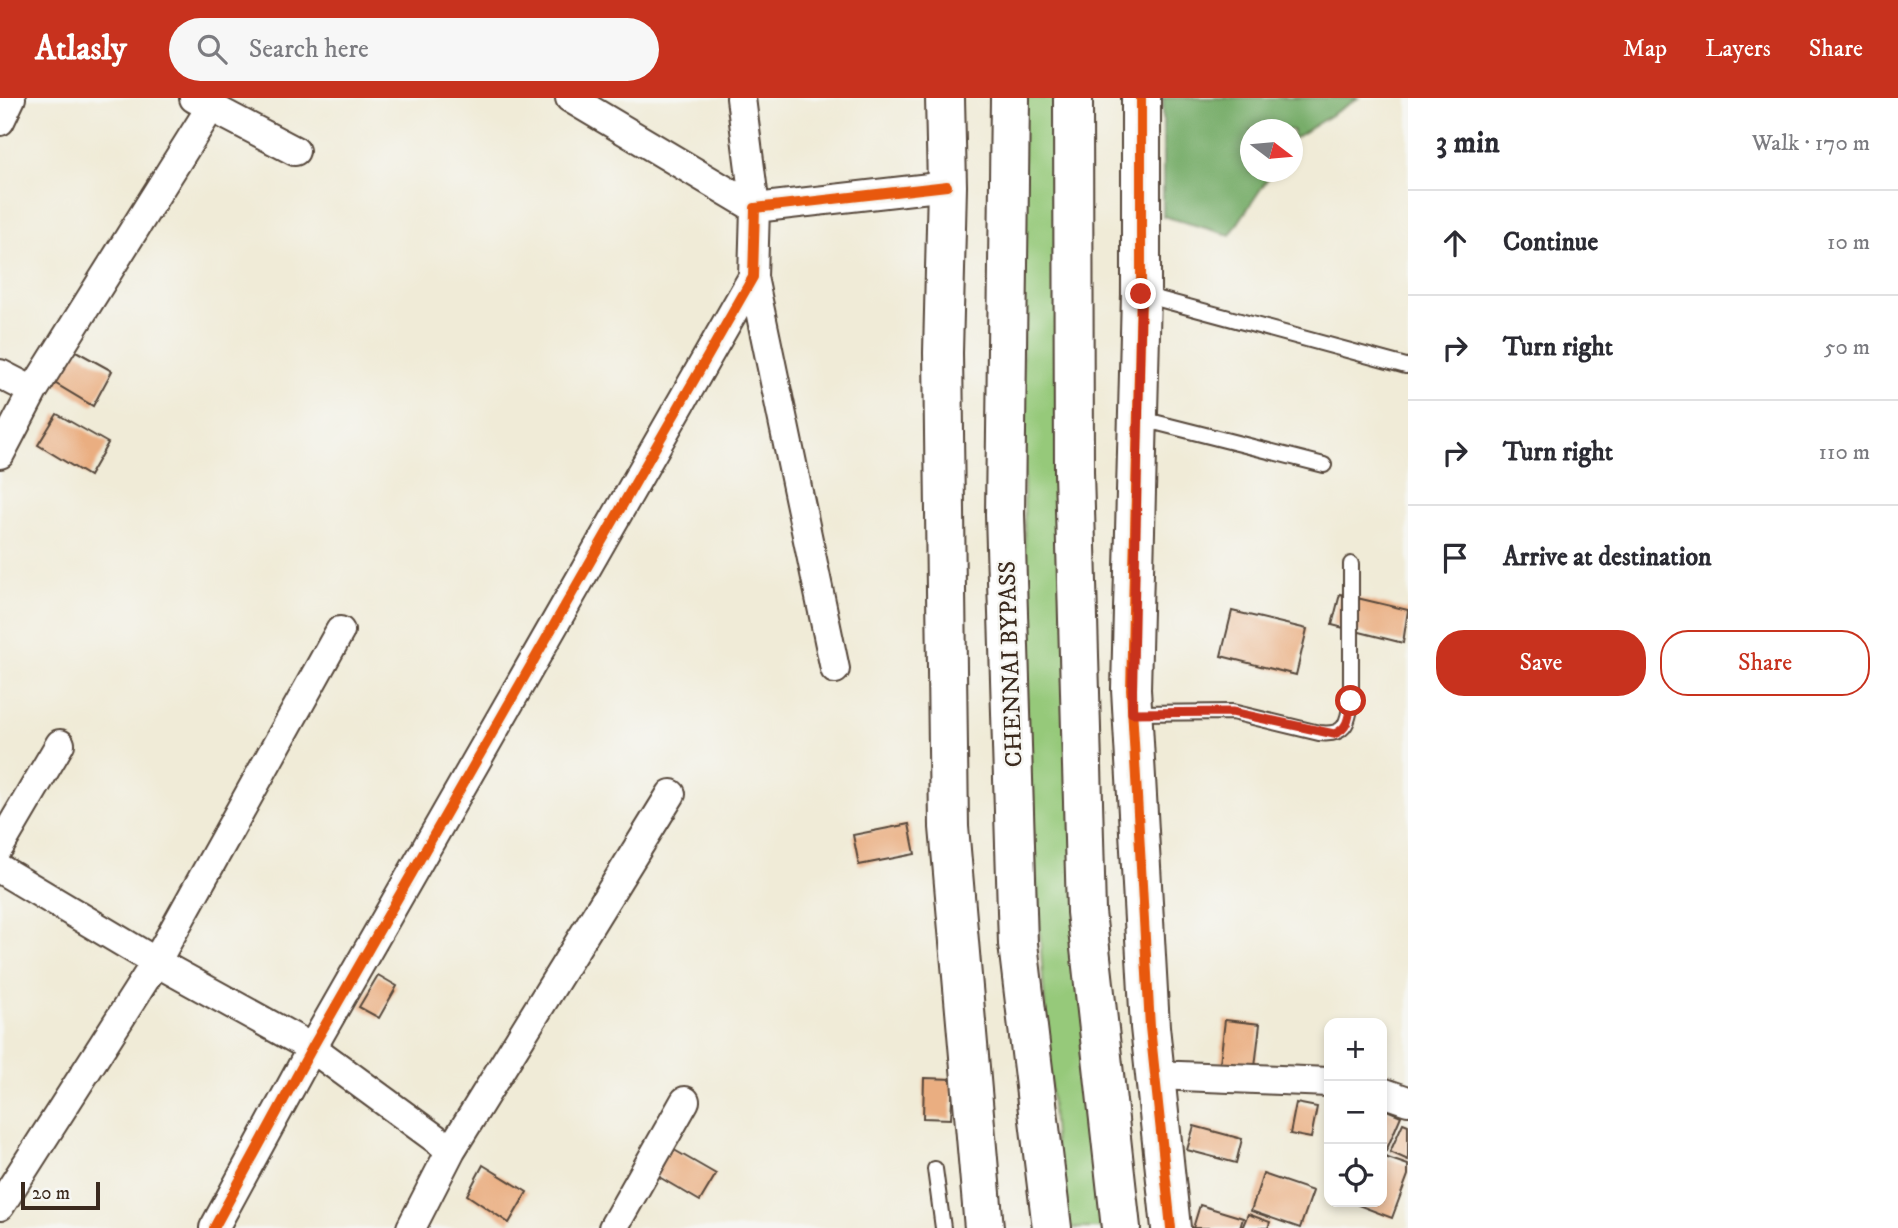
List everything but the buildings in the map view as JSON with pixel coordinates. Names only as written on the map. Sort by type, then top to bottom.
[{"type":"main road","points":[[945,98],[947,186],[943,353],[949,827],[984,1228]]},
{"type":"main road","name":"CHENNAI BYPASS","points":[[1010,98],[1005,514],[1018,930],[1052,1228]]},
{"type":"main road","points":[[1073,98],[1074,471],[1086,912],[1121,1228]]},
{"type":"main road","points":[[1141,98],[1141,294],[1132,713],[1155,1074],[1171,1228]]},
{"type":"street","points":[[0,121],[11,98]]},
{"type":"street","points":[[570,98],[755,208],[947,186]]},
{"type":"street","points":[[741,98],[755,208],[753,278],[835,669]]},
{"type":"street","points":[[0,454],[33,391],[203,103],[295,151]]},
{"type":"street","points":[[214,1228],[312,1048],[753,278]]},
{"type":"street","points":[[0,374],[33,391]]},
{"type":"street","points":[[0,1206],[156,962],[340,631]]},
{"type":"street","points":[[0,846],[60,744]]},
{"type":"street","points":[[411,1228],[451,1150],[671,794]]},
{"type":"street","points":[[0,869],[156,962],[312,1048],[451,1150]]},
{"type":"street","points":[[1155,1074],[1324,1082]]},
{"type":"street","points":[[1387,1094],[1408,1101]]},
{"type":"street","points":[[613,1228],[685,1101]]},
{"type":"lane","points":[[1141,294],[1406,366]]},
{"type":"lane","points":[[1138,418],[1324,465]]},
{"type":"lane","points":[[1132,713],[1232,712],[1319,733],[1334,734],[1342,731],[1349,720],[1351,701],[1351,564]]},
{"type":"lane","points":[[935,1169],[943,1228]]},
{"type":"green space","points":[[1023,98],[1057,98],[1102,1228],[1064,1228],[1054,1137],[1027,749],[1022,319]]},
{"type":"green space","points":[[1163,98],[1358,98],[1303,133],[1303,119],[1240,119],[1240,182],[1265,182],[1230,235],[1163,216]]},
{"type":"cycle path","points":[[1141,98],[1141,294],[1131,689],[1150,1027],[1171,1228]]},
{"type":"cycle path","points":[[214,1228],[312,1048],[753,277],[755,208],[947,186]]},
{"type":"route","points":[[1141,294],[1132,713],[1232,712],[1319,733],[1334,734],[1342,731],[1349,720],[1351,701]]}]
